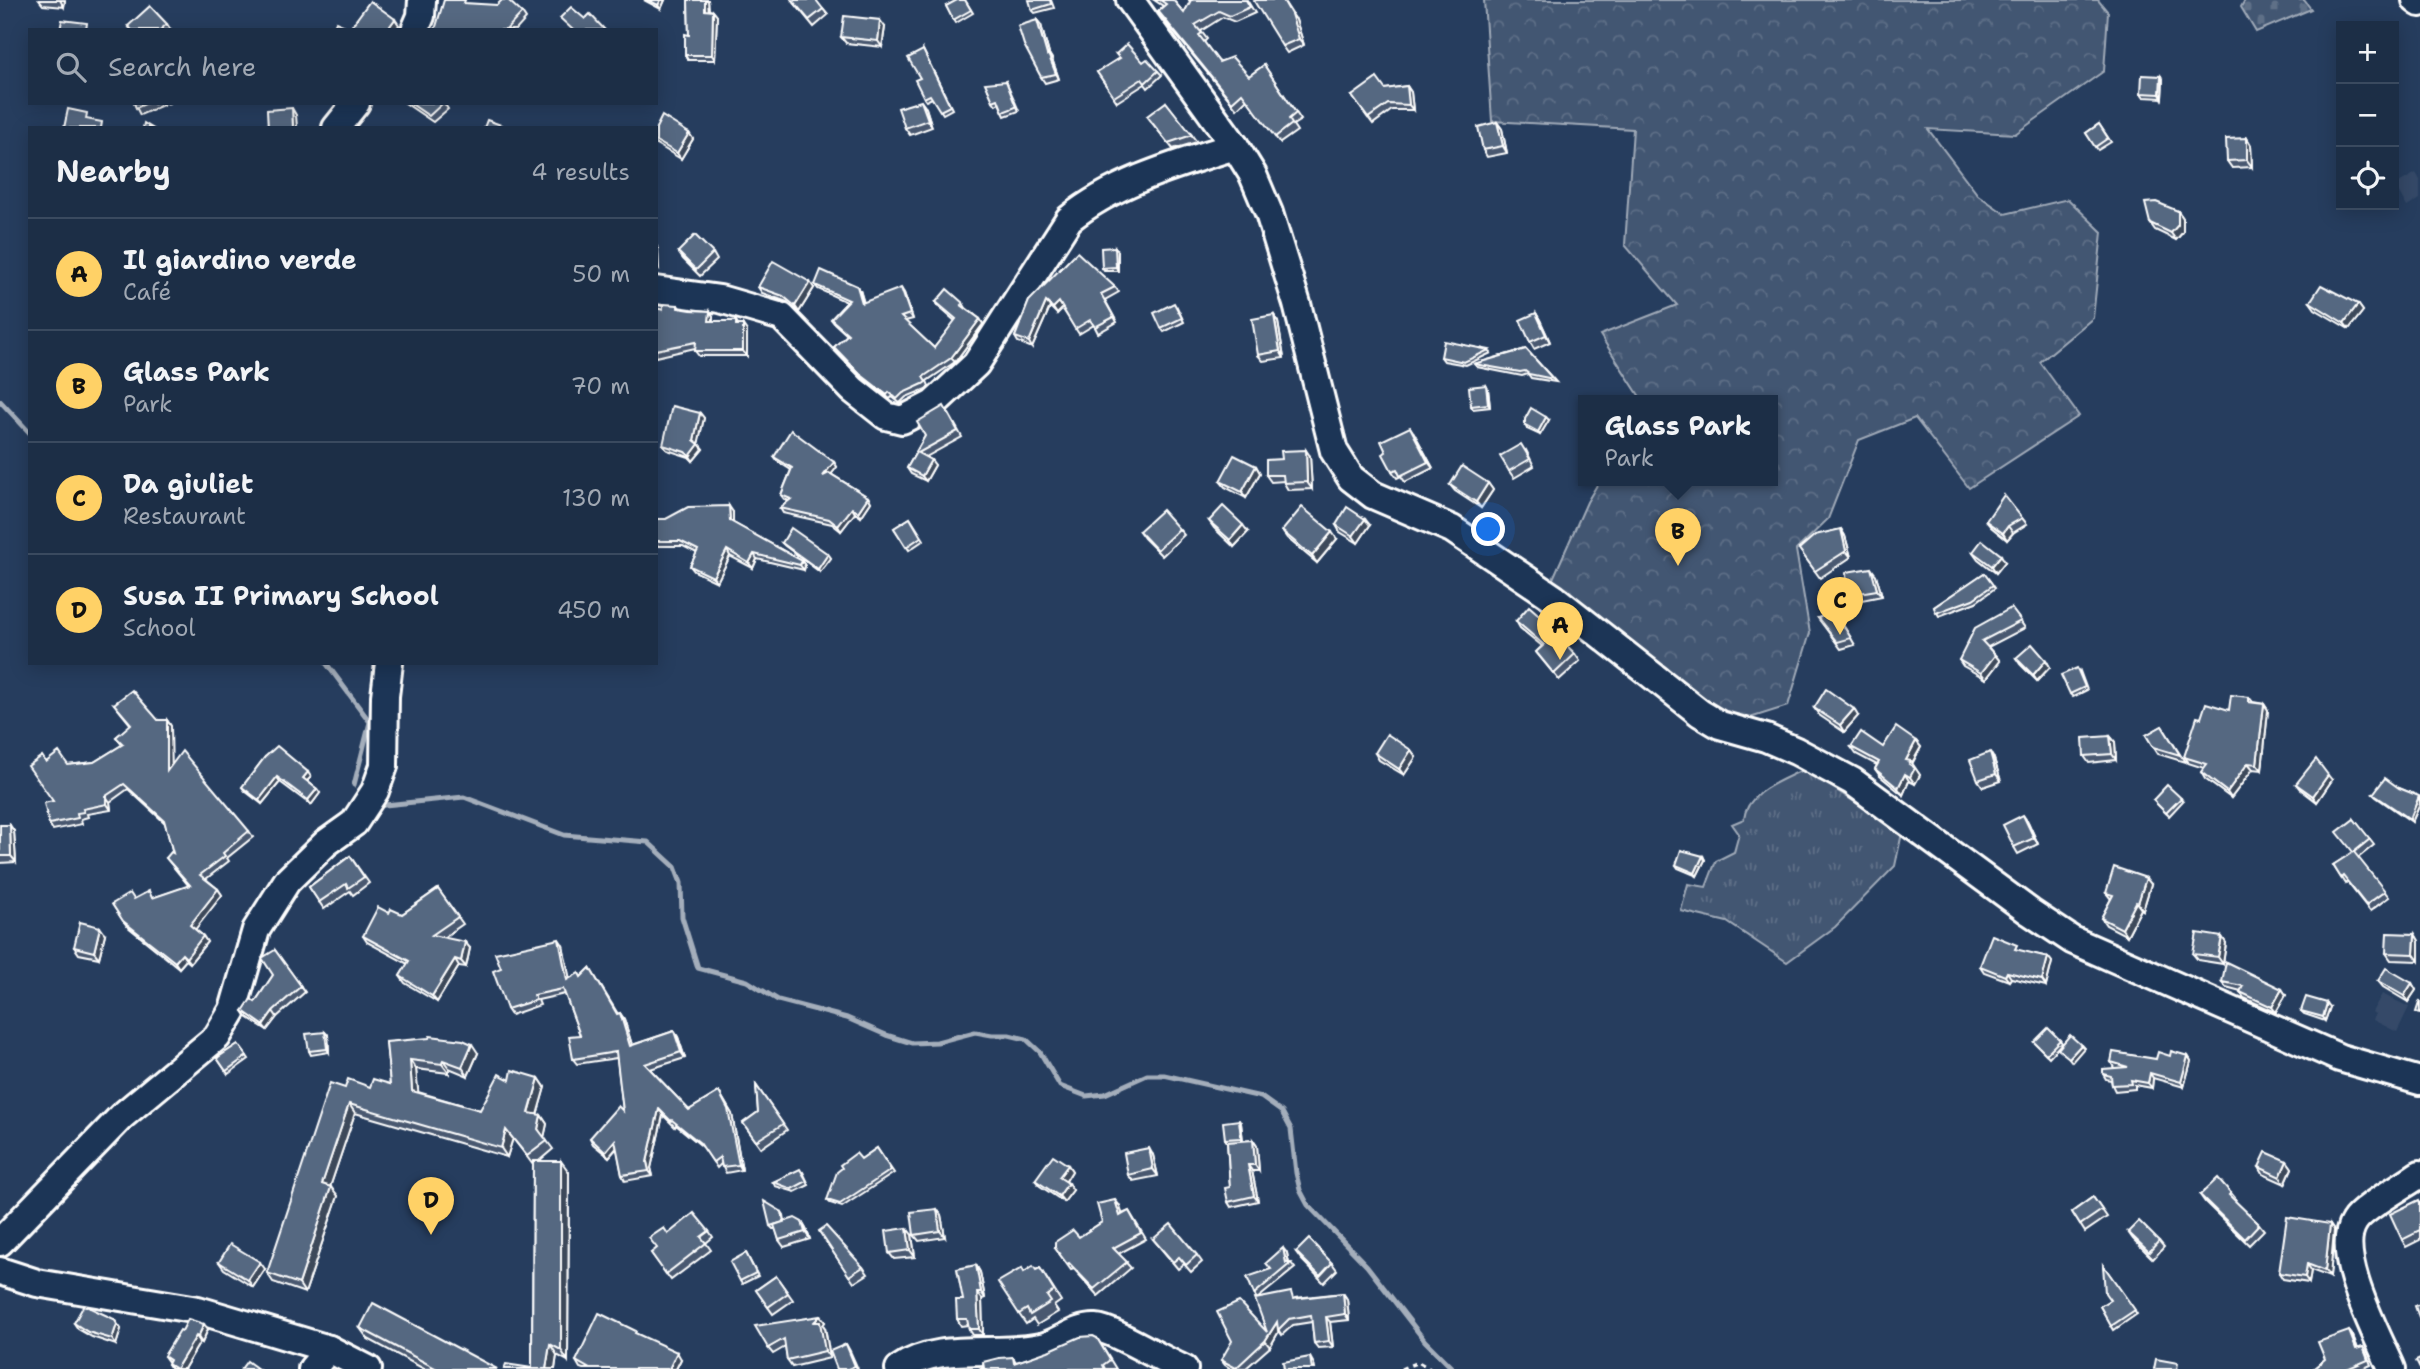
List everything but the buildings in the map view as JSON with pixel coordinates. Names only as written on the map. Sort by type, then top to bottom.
[{"type":"street","points":[[416,28],[421,16],[422,0]]},
{"type":"street","points":[[1130,0],[1253,175],[1269,213],[1297,304],[1334,451],[1351,478],[1373,495],[1420,514],[1463,537],[1554,598],[1700,713],[1720,725],[1766,738],[1796,751],[1852,780],[2072,940],[2340,1058],[2420,1081]]},
{"type":"street","points":[[338,126],[354,105]]},
{"type":"street","points":[[658,290],[720,299],[782,317],[853,390],[886,416],[902,420],[933,404],[976,363],[1069,219],[1088,204],[1116,189],[1189,160],[1235,146]]},
{"type":"street","points":[[0,1242],[122,1116],[217,1037],[233,1010],[256,930],[274,901],[287,881],[327,843],[354,823],[375,792],[384,766],[384,696],[389,665]]},
{"type":"street","points":[[2392,1369],[2355,1280],[2349,1261],[2348,1233],[2358,1216],[2420,1174]]},
{"type":"street","points":[[0,1271],[37,1283],[198,1310],[321,1359],[368,1369]]},
{"type":"street","points":[[900,1369],[913,1360],[939,1353],[1015,1351],[1044,1347],[1082,1329],[1099,1328],[1184,1369]]},
{"type":"path","points":[[1401,1369],[1418,1362],[1430,1369]]},
{"type":"shaded area","points":[[2416,173],[2420,180],[2420,199],[2407,207],[2399,192],[2399,183]]},
{"type":"shaded area","points":[[2382,994],[2409,1007],[2397,1032],[2373,1020],[2375,1014],[2372,1012]]},
{"type":"green space","points":[[1484,0],[2098,0],[2108,12],[2104,71],[2015,134],[1928,129],[1978,195],[2005,214],[2068,199],[2102,232],[2093,318],[2040,362],[2079,416],[1969,488],[1915,418],[1859,440],[1828,519],[1796,550],[1810,633],[1788,706],[1750,718],[1712,715],[1551,583],[1596,486],[1778,486],[1778,395],[1639,395],[1600,335],[1677,305],[1625,245],[1633,129],[1492,121]]},
{"type":"green space","points":[[2245,0],[2304,0],[2311,9],[2256,32],[2241,7]]},
{"type":"green space","points":[[1804,769],[1902,833],[1895,866],[1835,927],[1787,962],[1727,922],[1681,911],[1688,884],[1706,887],[1716,861],[1734,852],[1739,834],[1732,824],[1744,819],[1747,809],[1759,794]]},
{"type":"waterway","points":[[0,401],[28,431]]},
{"type":"waterway","points":[[327,665],[370,722],[354,785]]},
{"type":"waterway","points":[[375,806],[464,797],[564,835],[648,842],[675,867],[681,883],[682,917],[698,968],[747,981],[778,1000],[847,1018],[912,1043],[937,1042],[975,1032],[1026,1039],[1040,1052],[1060,1086],[1086,1096],[1105,1094],[1147,1075],[1164,1075],[1261,1097],[1282,1112],[1291,1129],[1296,1173],[1300,1190],[1308,1205],[1367,1266],[1425,1341],[1453,1369]]},
{"type":"place","name":"Glass Park","points":[[1678,566]]},
{"type":"place","name":"Da giuliet","points":[[1840,635]]},
{"type":"place","name":"Il giardino verde","points":[[1560,660]]},
{"type":"place","name":"Susa II Primary School","points":[[431,1235]]}]
